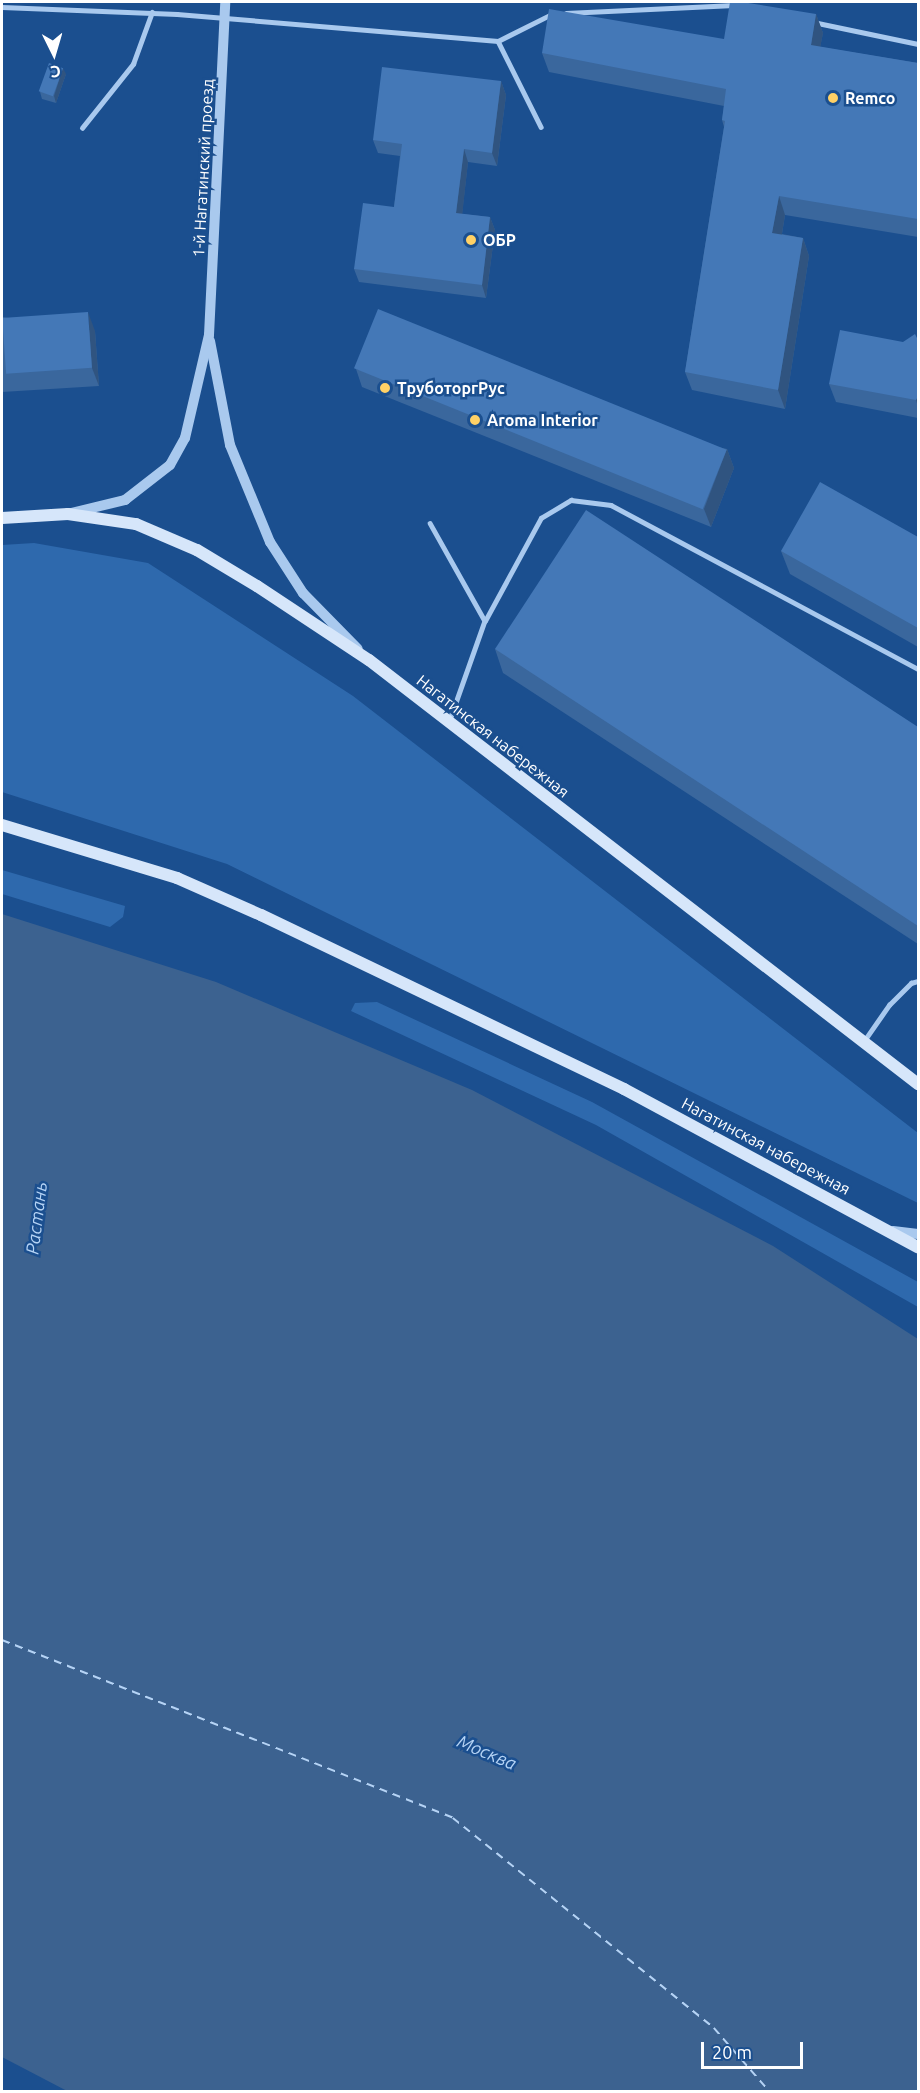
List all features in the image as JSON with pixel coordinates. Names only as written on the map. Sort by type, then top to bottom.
[{"type":"main road","name":"Нагатинская набережная","points":[[2,518],[68,514],[136,524],[197,550],[369,660],[918,1084]]},
{"type":"main road","name":"Нагатинская набережная","points":[[2,825],[177,878],[261,915],[624,1089],[893,1231],[918,1247]]},
{"type":"street","name":"1-й Нагатинский проезд","points":[[209,335],[225,2]]},
{"type":"street","points":[[68,514],[125,500],[170,465],[185,438],[209,335]]},
{"type":"street","points":[[209,335],[230,445],[270,542],[303,593],[369,660]]},
{"type":"street","points":[[893,1231],[918,1234]]},
{"type":"lane","points":[[2,7],[152,12],[498,41],[550,14],[744,8]]},
{"type":"lane","points":[[82,128],[133,64],[152,12]]},
{"type":"lane","points":[[801,19],[918,44]]},
{"type":"lane","points":[[498,41],[541,128]]},
{"type":"lane","points":[[449,723],[485,621],[541,518],[572,500],[611,505],[918,669]]},
{"type":"lane","points":[[430,523],[485,621]]},
{"type":"lane","points":[[864,1041],[889,1005],[911,982],[918,981]]},
{"type":"shaded area","points":[[34,543],[148,563],[353,696],[918,1133],[918,1203],[227,864],[2,792],[2,545]]},
{"type":"shaded area","points":[[2,870],[125,906],[123,917],[110,927],[2,894]]},
{"type":"shaded area","points":[[377,1002],[592,1102],[918,1282],[918,1307],[596,1125],[351,1011],[355,1003]]},
{"type":"water","points":[[2,914],[216,982],[472,1090],[773,1246],[918,1339],[918,2091],[69,2092],[2,2057]]},
{"type":"building","points":[[730,2],[816,14],[811,45],[918,63],[918,219],[779,196],[772,233],[803,238],[778,390],[685,372],[725,121],[722,120],[726,89],[542,53],[549,9],[724,39]]},
{"type":"building","points":[[49,63],[63,68],[53,96],[39,91]]},
{"type":"building","points":[[382,67],[501,81],[492,153],[464,149],[456,213],[490,217],[482,285],[354,269],[363,203],[394,207],[402,144],[373,140]]},
{"type":"building","points":[[378,309],[727,450],[703,509],[354,368]]},
{"type":"building","points":[[88,312],[92,368],[6,374],[2,318]]},
{"type":"building","points":[[840,330],[903,342],[915,334],[918,340],[918,396],[916,400],[829,384]]},
{"type":"building","points":[[820,482],[918,537],[918,628],[781,551]]},
{"type":"building","points":[[586,510],[918,727],[918,926],[495,649]]},
{"type":"ferry route","points":[[2,1640],[453,1818],[714,2028],[770,2092]]},
{"type":"place","name":"Remco","points":[[833,98]]},
{"type":"place","name":"ОБР","points":[[471,240]]},
{"type":"place","name":"ТруботоргРус","points":[[385,388]]},
{"type":"place","name":"Aroma Interior","points":[[475,420]]},
{"type":"water label","name":"Растань","points":[[36,1218]]},
{"type":"water label","name":"Москва","points":[[487,1752]]}]
